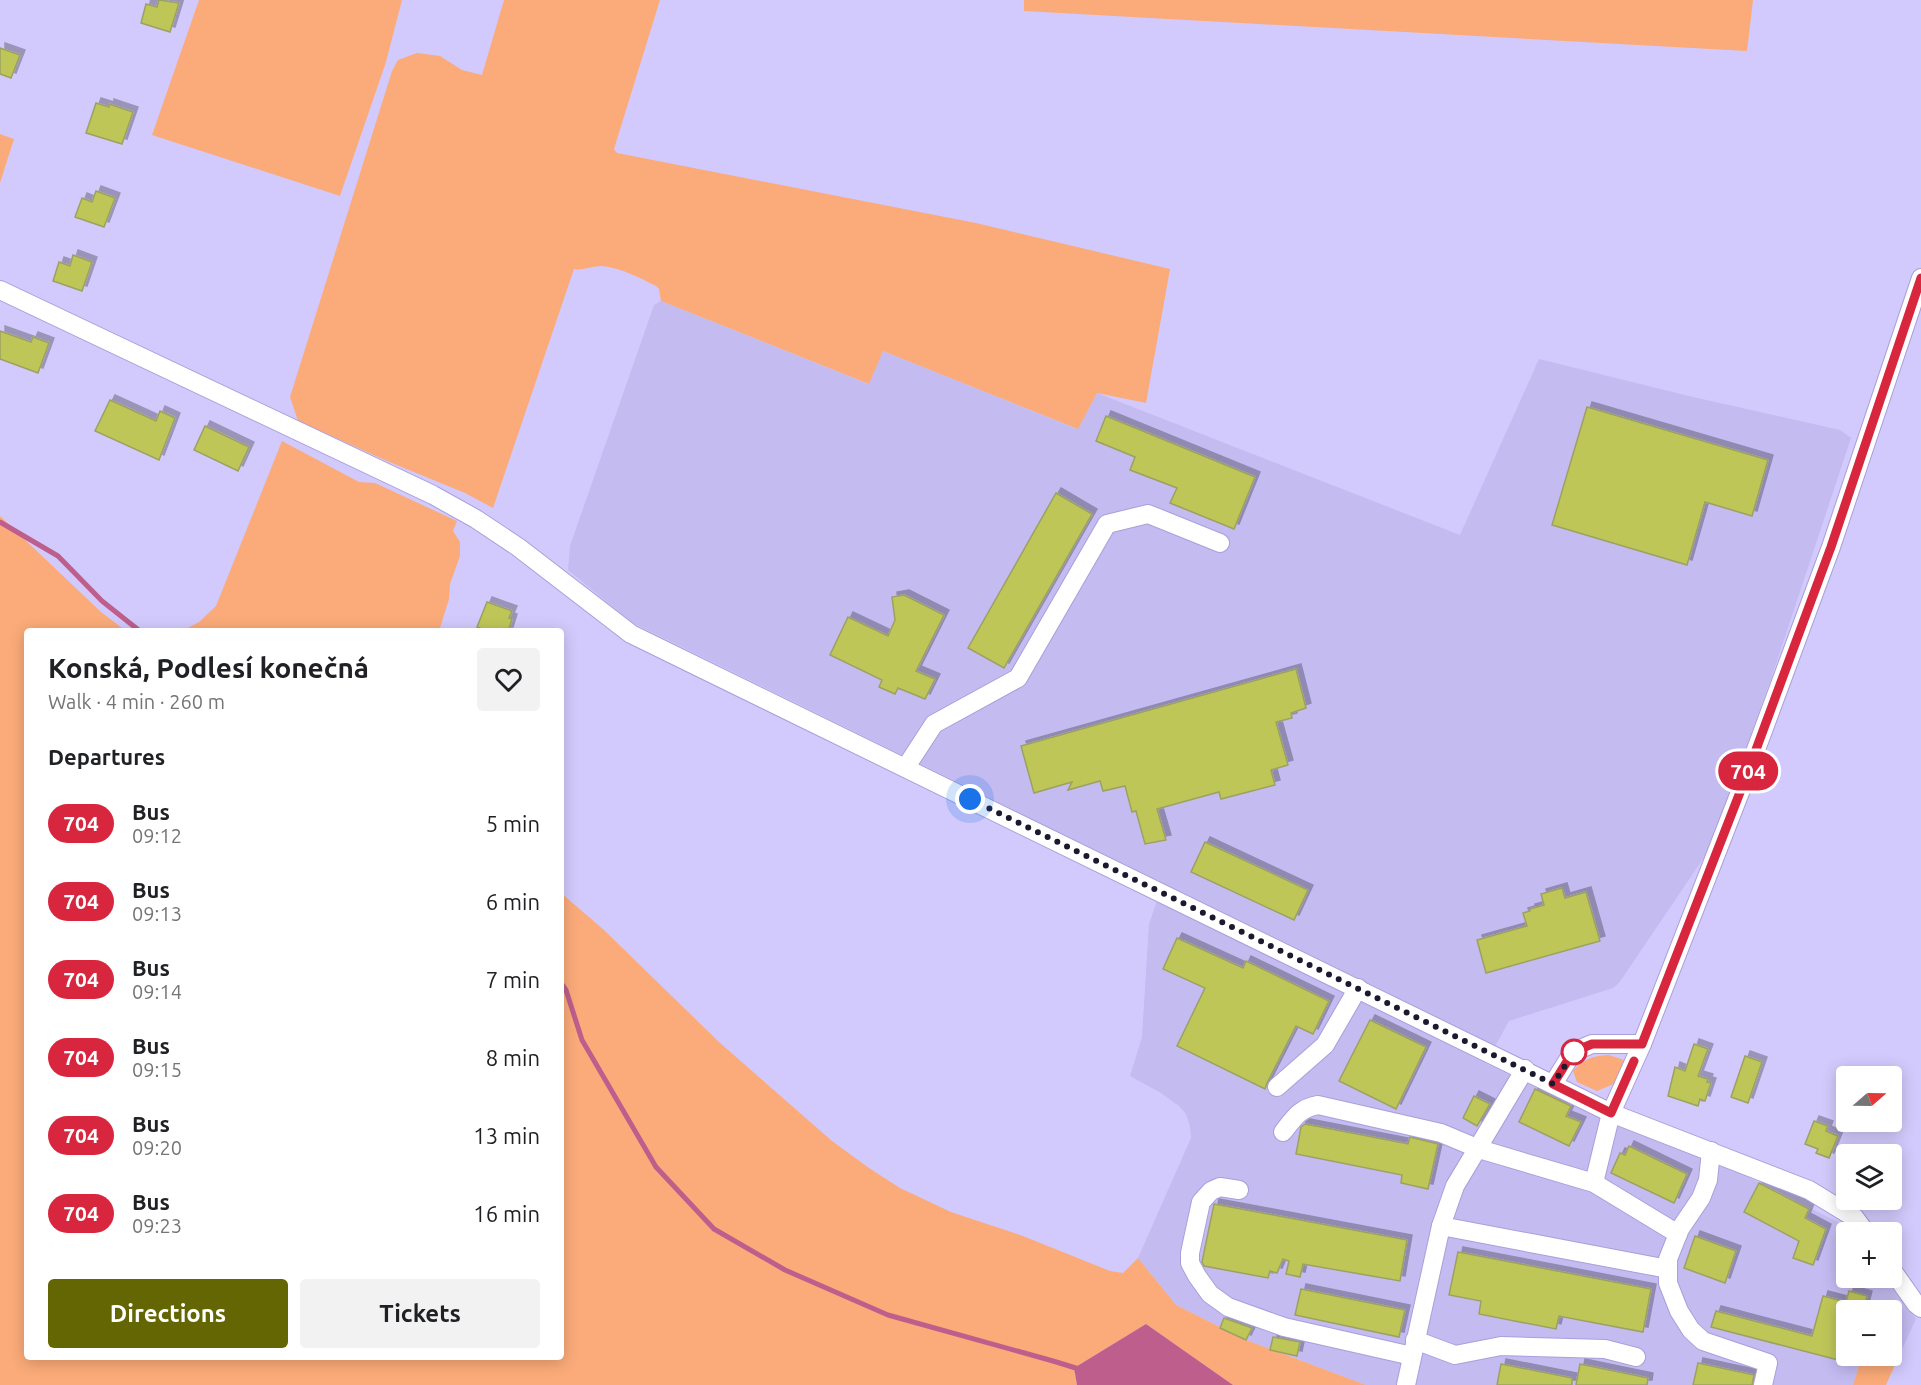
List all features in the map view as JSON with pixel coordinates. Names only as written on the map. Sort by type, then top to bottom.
[{"type":"street","points":[[1594,1183],[1611,1113],[1642,1044],[1744,782],[1827,558],[1921,278]]},
{"type":"street","points":[[0,290],[433,495],[476,519],[518,547],[631,634],[1611,1113],[1809,1190],[1856,1218],[1859,1222]]},
{"type":"street","points":[[906,767],[934,724],[1018,678],[1107,524],[1148,514],[1220,543]]},
{"type":"street","points":[[1277,1087],[1325,1045],[1358,988]]},
{"type":"street","points":[[1553,1084],[1573,1052],[1592,1044],[1642,1044]]},
{"type":"street","points":[[1406,1385],[1441,1226],[1455,1186],[1525,1069]]},
{"type":"street","points":[[1283,1132],[1298,1112],[1307,1106],[1318,1105],[1440,1133],[1479,1149],[1594,1183],[1678,1234]]},
{"type":"street","points":[[1711,1151],[1708,1180],[1701,1198],[1678,1234],[1668,1259],[1668,1283],[1679,1311],[1691,1330],[1702,1341],[1768,1363],[1763,1385]]},
{"type":"street","points":[[1239,1190],[1220,1187],[1211,1191],[1201,1202],[1190,1253],[1190,1263],[1197,1276],[1210,1294],[1228,1307],[1284,1327],[1455,1355],[1502,1346],[1605,1349],[1636,1357]]},
{"type":"street","points":[[1441,1226],[1668,1269]]},
{"type":"street","points":[[1902,1284],[1921,1308]]},
{"type":"shaded area","points":[[199,0],[402,0],[386,62],[340,196],[152,135]]},
{"type":"shaded area","points":[[504,0],[660,0],[614,149],[617,153],[976,223],[1170,269],[1146,403],[1097,393],[1078,429],[883,351],[869,384],[661,301],[659,289],[656,286],[623,271],[602,266],[574,269],[493,508],[465,493],[298,421],[290,397],[392,71],[398,60],[417,53],[440,56],[462,70],[482,75]]},
{"type":"shaded area","points":[[1024,0],[1753,0],[1747,51],[1024,11]]},
{"type":"shaded area","points":[[0,134],[14,139],[0,183]]},
{"type":"shaded area","points":[[661,301],[868,384],[883,351],[1077,429],[1097,393],[1460,535],[1539,359],[1840,430],[1851,438],[1773,673],[1711,847],[1619,983],[1613,988],[1509,1021],[1486,1063],[1571,1105],[1730,1168],[1838,1222],[1836,1222],[1836,1288],[1893,1288],[1902,1300],[1836,1300],[1836,1366],[1859,1366],[1853,1385],[1366,1385],[1246,1340],[1176,1305],[1138,1258],[1191,1138],[1190,1126],[1186,1114],[1179,1106],[1130,1076],[1142,1037],[1149,924],[1163,883],[631,622],[568,570],[570,546],[654,305]]},
{"type":"shaded area","points":[[282,441],[359,482],[375,483],[457,521],[453,531],[460,542],[460,556],[450,584],[449,599],[440,628],[188,628],[199,622],[216,606]]},
{"type":"shaded area","points":[[0,516],[101,612],[122,628],[24,628],[24,1360],[564,1360],[564,896],[604,930],[719,1042],[832,1141],[900,1188],[951,1212],[1023,1236],[1110,1271],[1123,1273],[1138,1258],[1176,1305],[1246,1340],[1366,1385],[1233,1385],[1146,1324],[1074,1368],[1077,1385],[0,1385]]},
{"type":"shaded area","points":[[1609,1055],[1627,1061],[1616,1083],[1597,1091],[1577,1082],[1573,1071],[1581,1063],[1594,1057]]},
{"type":"shaded area","points":[[1902,1300],[1916,1319],[1902,1349]]},
{"type":"shaded area","points":[[1146,1324],[1233,1385],[1077,1385],[1074,1368]]},
{"type":"shaded area","points":[[1859,1366],[1894,1366],[1886,1385],[1853,1385]]},
{"type":"building","points":[[159,0],[179,3],[170,32],[141,23],[146,4],[157,7]]},
{"type":"building","points":[[0,48],[20,55],[11,78],[0,74]]},
{"type":"building","points":[[96,103],[109,107],[109,104],[133,112],[122,144],[86,133]]},
{"type":"building","points":[[96,191],[115,198],[104,227],[75,217],[82,198],[92,202]]},
{"type":"building","points":[[73,255],[92,262],[82,291],[53,281],[59,262],[70,266]]},
{"type":"building","points":[[0,331],[31,342],[33,337],[49,343],[38,373],[0,359]]},
{"type":"building","points":[[110,400],[156,421],[160,411],[175,418],[159,460],[95,431]]},
{"type":"building","points":[[1587,407],[1768,460],[1752,516],[1705,502],[1687,565],[1552,525]]},
{"type":"building","points":[[1106,416],[1255,477],[1234,529],[1170,503],[1177,488],[1130,470],[1135,457],[1096,441]]},
{"type":"building","points":[[205,426],[249,447],[238,471],[194,450]]},
{"type":"building","points":[[1056,493],[1092,514],[1004,668],[968,648]]},
{"type":"building","points":[[904,595],[944,615],[916,671],[935,679],[925,699],[898,688],[895,694],[879,687],[882,680],[830,655],[848,617],[888,636],[895,620],[892,597]]},
{"type":"building","points":[[487,602],[512,611],[509,618],[512,619],[509,628],[477,627]]},
{"type":"building","points":[[1296,669],[1306,708],[1291,713],[1292,718],[1276,722],[1288,765],[1271,770],[1275,785],[1221,799],[1219,792],[1157,809],[1166,840],[1145,844],[1136,811],[1132,812],[1125,786],[1103,791],[1100,781],[1068,790],[1072,782],[1034,793],[1021,746]]},
{"type":"building","points":[[1205,842],[1308,890],[1294,920],[1191,872]]},
{"type":"building","points":[[1562,888],[1565,898],[1586,892],[1600,941],[1486,973],[1477,940],[1527,926],[1523,913],[1544,905],[1541,894]]},
{"type":"building","points":[[1177,938],[1243,968],[1246,961],[1329,1001],[1313,1034],[1296,1026],[1265,1089],[1177,1046],[1205,988],[1163,969]]},
{"type":"building","points":[[1370,1020],[1426,1047],[1396,1109],[1339,1081]]},
{"type":"building","points":[[1694,1044],[1708,1049],[1698,1076],[1708,1079],[1707,1082],[1711,1083],[1705,1101],[1700,1099],[1698,1106],[1668,1096],[1675,1067],[1685,1071]]},
{"type":"building","points":[[1745,1056],[1762,1062],[1748,1103],[1731,1097]]},
{"type":"building","points":[[1535,1089],[1571,1106],[1566,1116],[1581,1122],[1569,1146],[1519,1122]]},
{"type":"building","points":[[1474,1096],[1490,1104],[1477,1126],[1463,1118]]},
{"type":"building","points":[[1814,1121],[1828,1126],[1826,1131],[1838,1136],[1829,1158],[1816,1153],[1818,1149],[1805,1144]]},
{"type":"building","points":[[1305,1124],[1408,1144],[1410,1137],[1438,1144],[1428,1189],[1401,1183],[1402,1175],[1296,1154],[1301,1127]]},
{"type":"building","points":[[1629,1146],[1687,1174],[1674,1203],[1611,1173],[1620,1153],[1625,1155]]},
{"type":"building","points":[[1759,1183],[1809,1209],[1805,1218],[1826,1229],[1813,1265],[1793,1258],[1799,1241],[1744,1212]]},
{"type":"building","points":[[1214,1204],[1407,1240],[1400,1281],[1303,1264],[1300,1277],[1286,1274],[1289,1261],[1283,1259],[1277,1273],[1270,1271],[1268,1278],[1204,1266],[1202,1262]]},
{"type":"building","points":[[1695,1236],[1736,1251],[1725,1283],[1684,1268]]},
{"type":"building","points":[[1458,1252],[1651,1289],[1643,1332],[1559,1316],[1556,1329],[1479,1314],[1481,1301],[1449,1295]]},
{"type":"building","points":[[1301,1289],[1405,1310],[1399,1337],[1295,1315]]},
{"type":"building","points":[[1849,1291],[1867,1296],[1866,1300],[1847,1300]]},
{"type":"building","points":[[1823,1296],[1838,1300],[1836,1300],[1836,1359],[1711,1327],[1716,1311],[1812,1336]]},
{"type":"building","points":[[1224,1318],[1252,1328],[1246,1340],[1220,1328]]},
{"type":"building","points":[[1273,1337],[1300,1342],[1297,1356],[1270,1350]]},
{"type":"building","points":[[1698,1363],[1754,1375],[1752,1385],[1693,1385]]},
{"type":"building","points":[[1501,1364],[1572,1378],[1572,1385],[1497,1385]]},
{"type":"building","points":[[1580,1364],[1648,1378],[1647,1385],[1576,1385]]},
{"type":"waterway","points":[[0,522],[58,556],[102,601],[136,628]]},
{"type":"waterway","points":[[564,987],[582,1040],[656,1167],[714,1229],[785,1270],[888,1315],[1079,1369]]},
{"type":"bus line","name":"704","points":[[1634,1061],[1611,1113],[1553,1084],[1573,1052],[1592,1044],[1642,1044],[1744,782],[1831,547],[1921,278]]},
{"type":"route","points":[[970,799],[1553,1084],[1574,1052]]}]
